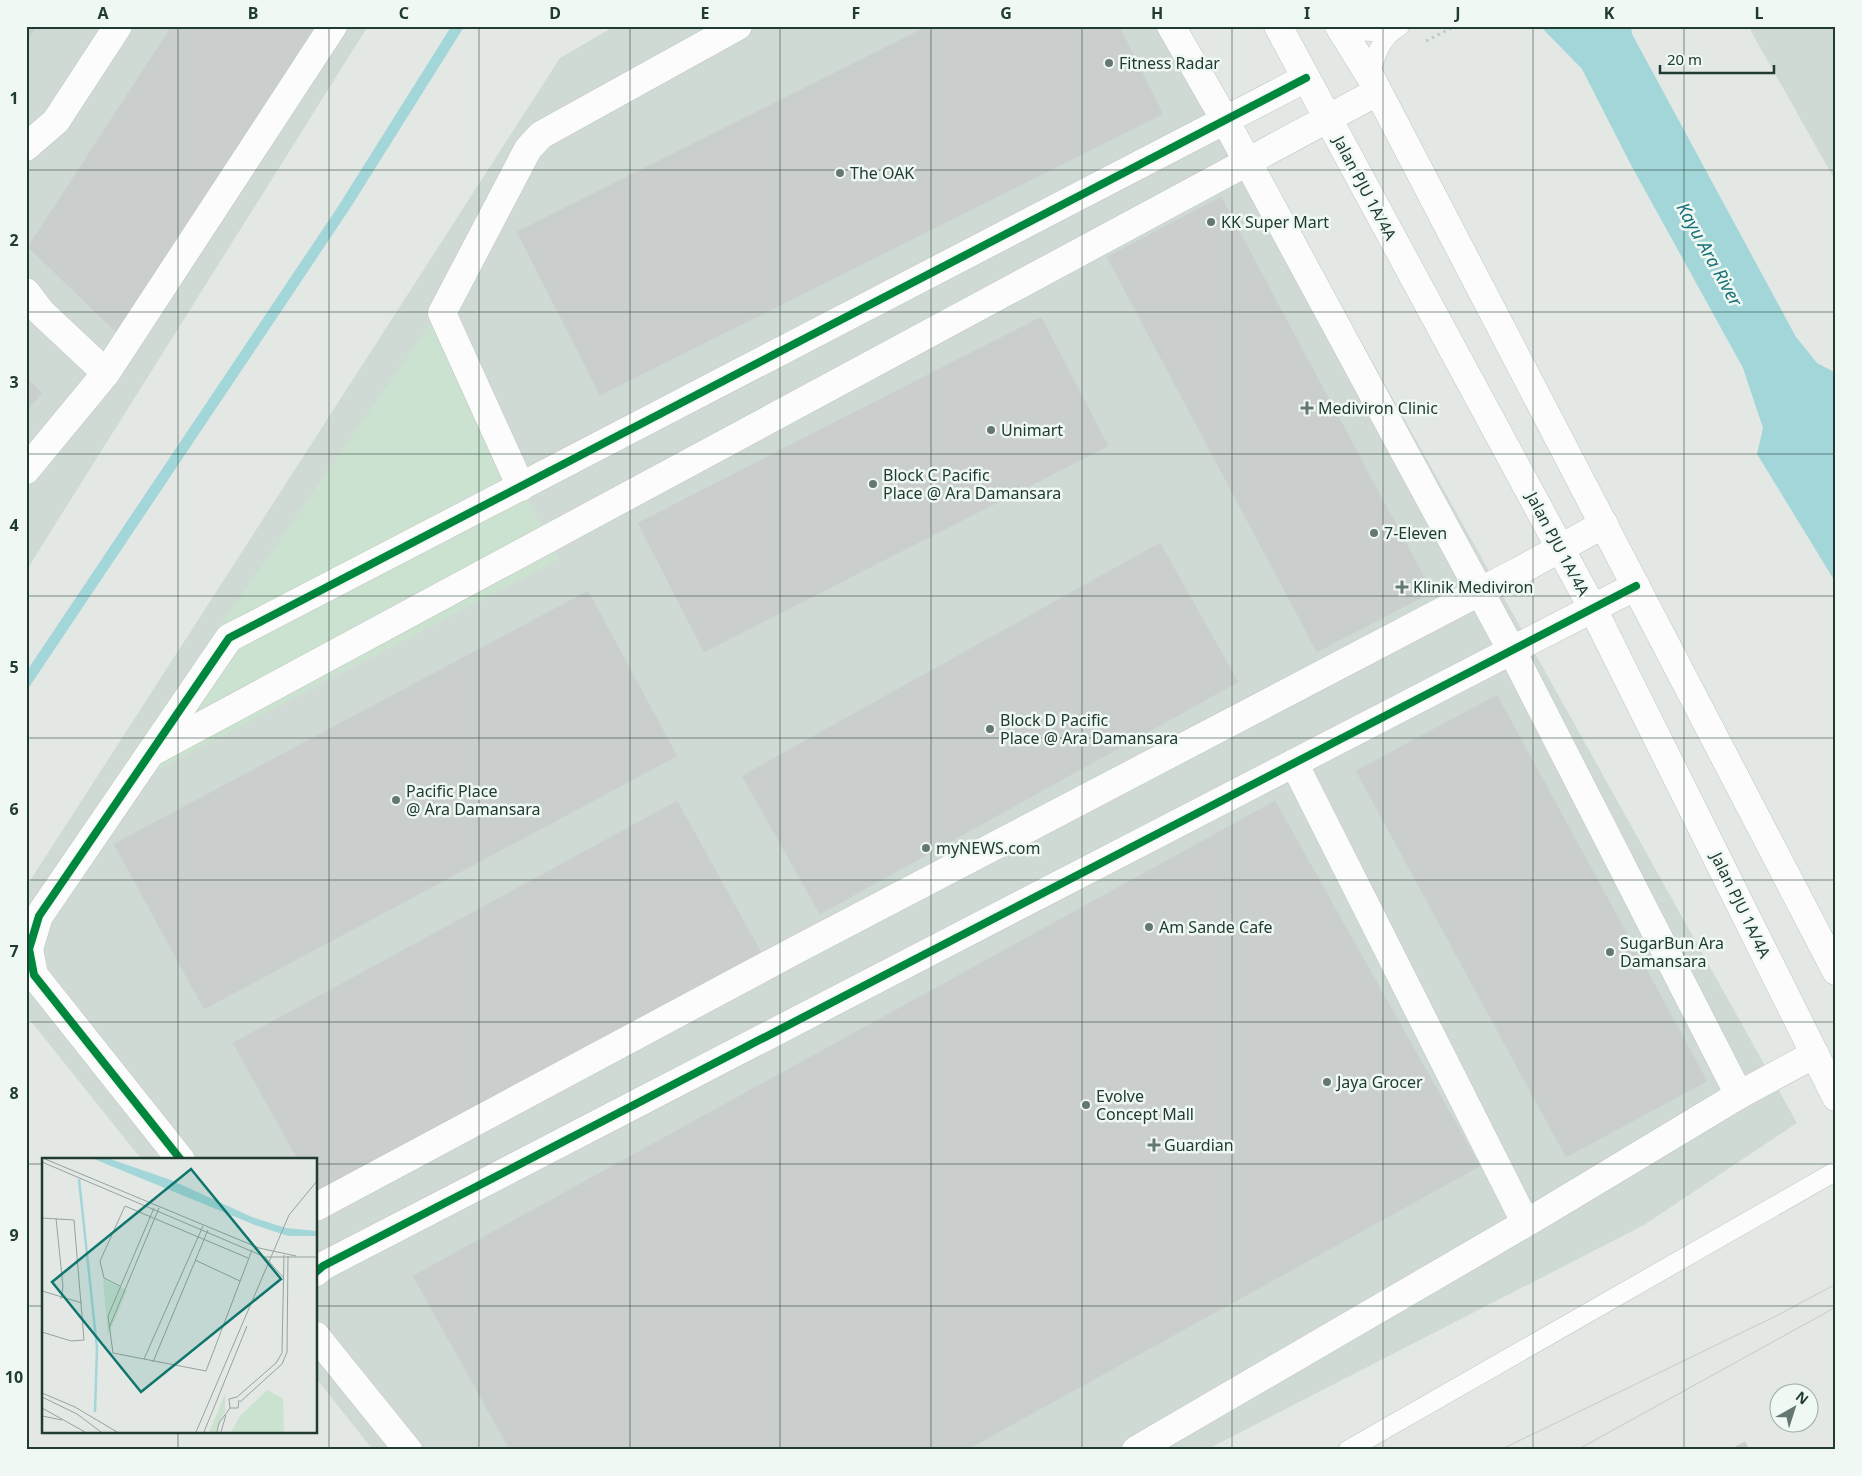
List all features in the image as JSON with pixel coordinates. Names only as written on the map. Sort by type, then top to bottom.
[{"type":"street","points":[[26,147],[56,122],[118,26]]},
{"type":"street","points":[[26,470],[106,373],[333,26]]},
{"type":"street","points":[[521,486],[442,313],[528,149],[541,135],[738,26]]},
{"type":"street","points":[[1171,26],[1225,120],[1512,651],[1740,1095]]},
{"type":"street","name":"Jalan PJU 1A/4A","points":[[1278,26],[1594,608],[1836,1097]]},
{"type":"street","points":[[1339,26],[1373,84],[1836,971]]},
{"type":"street","points":[[179,1158],[34,975],[29,949],[39,916],[229,638],[1306,78]]},
{"type":"street","points":[[150,753],[1328,118],[1373,84]]},
{"type":"street","points":[[26,292],[41,312],[106,373]]},
{"type":"street","points":[[318,1206],[810,942],[1479,592],[1604,524]]},
{"type":"street","points":[[318,1270],[1636,586]]},
{"type":"street","points":[[1294,763],[1525,1222]]},
{"type":"street","points":[[1136,1450],[1740,1095],[1815,1054]]},
{"type":"street","points":[[318,1338],[408,1450]]},
{"type":"lane","points":[[1339,26],[1359,31],[1395,29]]},
{"type":"lane","points":[[1373,84],[1376,55],[1395,29]]},
{"type":"lane","points":[[1348,1450],[1836,1171]]},
{"type":"path","points":[[1435,36],[1455,26]]},
{"type":"shaded area","points":[[26,26],[368,26],[26,571]]},
{"type":"shaded area","points":[[615,26],[1185,26],[1797,1123],[1644,1225],[1206,1450],[373,1450],[318,1381],[318,1158],[140,1158],[26,1015],[26,887],[560,58]]},
{"type":"shaded area","points":[[1749,26],[1836,26],[1836,182],[1752,33]]},
{"type":"green space","points":[[432,321],[559,559],[99,800]]},
{"type":"water","name":"Kayu Ara River","points":[[1540,26],[1631,26],[1632,34],[1796,337],[1817,363],[1836,373],[1836,583],[1757,454],[1763,428],[1743,368],[1631,165],[1582,69]]},
{"type":"building","points":[[26,26],[37,26],[26,43]]},
{"type":"building","points":[[172,26],[315,26],[117,333],[28,247]]},
{"type":"building","name":"The OAK","points":[[928,26],[1119,26],[1163,114],[600,395],[517,232]]},
{"type":"building","points":[[1221,197],[1432,592],[1317,652],[1107,257]]},
{"type":"building","name":"Block C Pacific Place @ Ara Damansara","points":[[1041,317],[1108,446],[704,652],[638,523]]},
{"type":"building","points":[[26,377],[42,393],[26,411]]},
{"type":"building","name":"Block D Pacific Place @ Ara Damansara","points":[[1160,543],[1238,682],[820,914],[742,776]]},
{"type":"building","name":"Pacific Place @ Ara Damansara","points":[[588,591],[677,756],[204,1009],[114,844]]},
{"type":"building","points":[[1497,695],[1707,1081],[1566,1157],[1356,771]]},
{"type":"building","points":[[677,801],[763,956],[318,1192],[318,1158],[297,1158],[233,1043]]},
{"type":"building","name":"Evolve Concept Mall","points":[[1275,801],[1480,1166],[966,1450],[510,1450],[413,1276]]},
{"type":"building","points":[[1745,1442],[1749,1450],[1730,1450]]},
{"type":"waterway","points":[[26,682],[343,209],[458,26]]},
{"type":"tram line","points":[[1500,1450],[1778,1315],[1836,1284]]},
{"type":"tram line","points":[[1577,1450],[1836,1307]]},
{"type":"cycle path","points":[[179,1158],[34,975],[29,949],[39,916],[229,638],[1306,78]]},
{"type":"cycle path","points":[[318,1270],[1636,586]]},
{"type":"place","name":"Fitness Radar","points":[[1109,63]]},
{"type":"place","name":"The OAK","points":[[840,173]]},
{"type":"place","name":"KK Super Mart","points":[[1211,222]]},
{"type":"place","name":"Mediviron Clinic","points":[[1307,408]]},
{"type":"place","name":"Unimart","points":[[991,430]]},
{"type":"place","name":"Block C Pacific Place @ Ara Damansara","points":[[873,484]]},
{"type":"place","name":"7-Eleven","points":[[1374,533]]},
{"type":"place","name":"Klinik Mediviron","points":[[1402,587]]},
{"type":"place","name":"Block D Pacific Place @ Ara Damansara","points":[[990,729]]},
{"type":"place","name":"Pacific Place @ Ara Damansara","points":[[396,800]]},
{"type":"place","name":"myNEWS.com","points":[[926,848]]},
{"type":"place","name":"Am Sande Cafe","points":[[1149,927]]},
{"type":"place","name":"SugarBun Ara Damansara","points":[[1610,952]]},
{"type":"place","name":"Jaya Grocer","points":[[1327,1082]]},
{"type":"place","name":"Evolve Concept Mall","points":[[1086,1105]]},
{"type":"place","name":"Guardian","points":[[1154,1145]]}]
